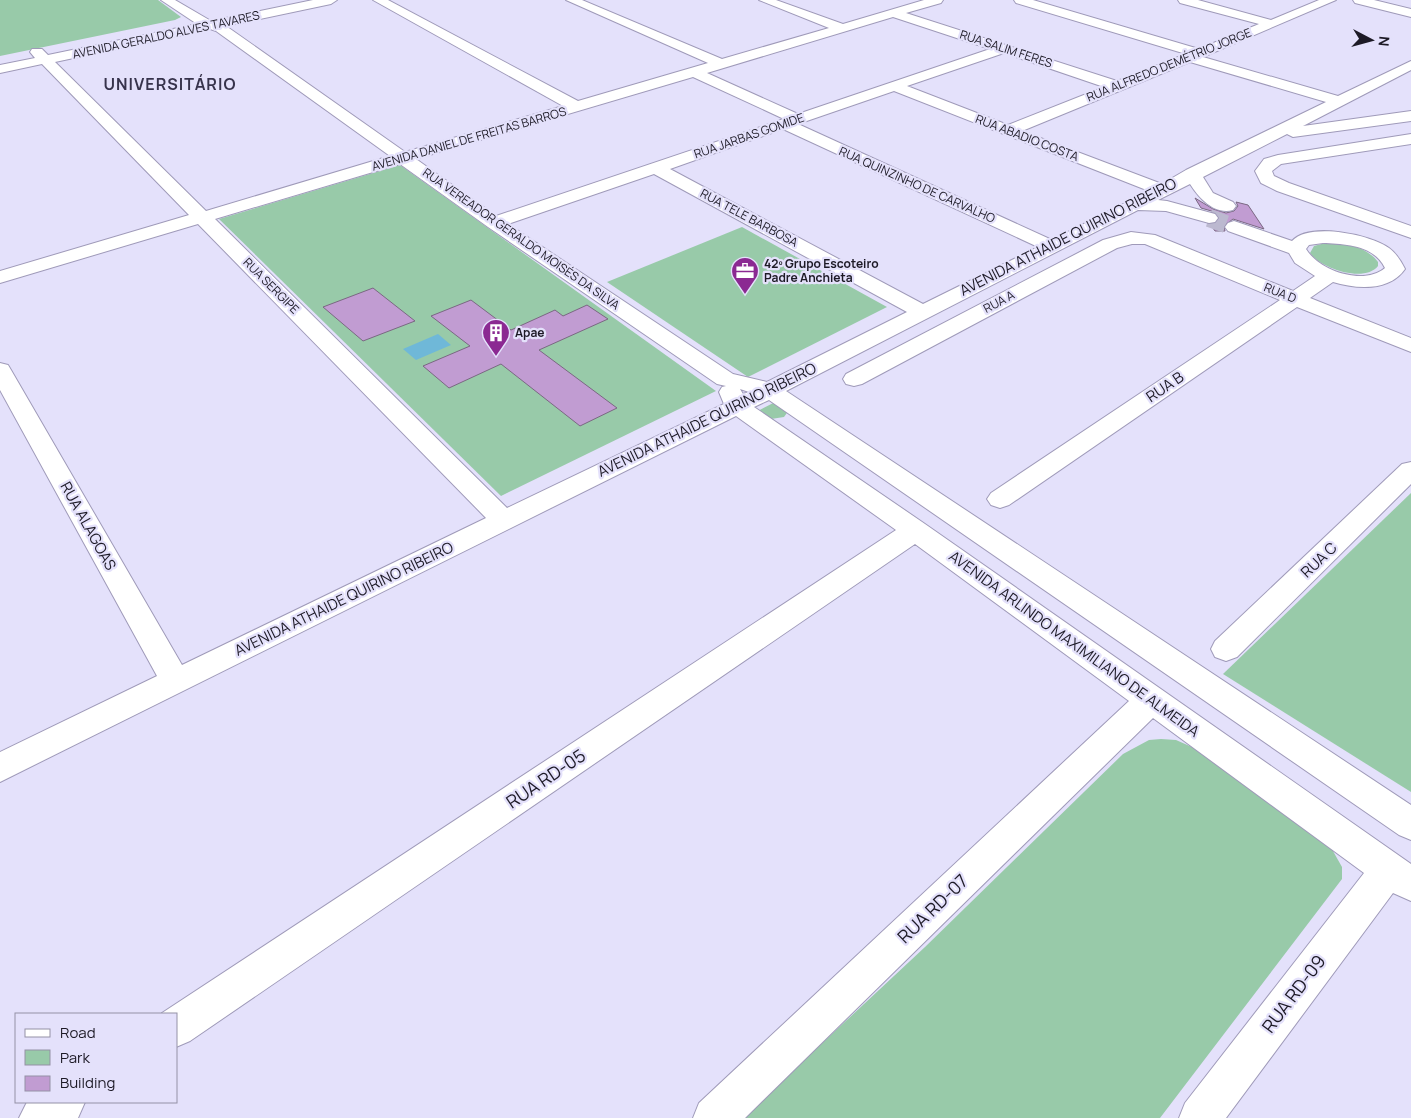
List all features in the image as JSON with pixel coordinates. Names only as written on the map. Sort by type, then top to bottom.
[{"type":"street","name":"RUA VEREADOR GERALDO MOISÉS DA SILVA","points":[[167,0],[195,19],[215,23]]},
{"type":"street","name":"RUA VEREADOR GERALDO MOISÉS DA SILVA","points":[[188,0],[215,23],[494,223],[724,379],[770,390]]},
{"type":"street","name":"AVENIDA GERALDO ALVES TAVARES","points":[[215,23],[286,0]]},
{"type":"street","name":"AVENIDA GERALDO ALVES TAVARES","points":[[0,60],[41,56],[331,0]]},
{"type":"street","points":[[379,0],[573,104]]},
{"type":"street","points":[[572,0],[716,62]]},
{"type":"street","points":[[765,0],[837,26]]},
{"type":"street","name":"AVENIDA DANIEL DE FREITAS BARROS","points":[[0,267],[199,214],[837,26],[916,0]]},
{"type":"street","name":"AVENIDA DANIEL DE FREITAS BARROS","points":[[837,26],[894,13],[937,0]]},
{"type":"street","points":[[1020,0],[1338,101]]},
{"type":"street","points":[[1184,0],[1272,24]]},
{"type":"street","name":"RUA ALFREDO DEMÉTRIO JORGE","points":[[1008,130],[1330,0]]},
{"type":"street","points":[[1359,0],[1381,2],[1411,13]]},
{"type":"street","name":"RUA SALIM FERES","points":[[894,13],[1117,86]]},
{"type":"street","name":"AVENIDA GERALDO ALVES TAVARES","points":[[0,69],[41,56],[195,19]]},
{"type":"street","name":"RUA JARBAS GOMIDE","points":[[494,223],[1003,49]]},
{"type":"street","name":"RUA SERGIPE","points":[[41,56],[504,520]]},
{"type":"street","name":"AVENIDA DANIEL DE FREITAS BARROS","points":[[573,104],[694,72],[716,62]]},
{"type":"street","name":"AVENIDA ATHAIDE QUIRINO RIBEIRO","points":[[0,768],[736,405],[770,390],[1192,174],[1411,65]]},
{"type":"street","name":"RUA QUINZINHO DE CARVALHO","points":[[694,72],[790,121],[1051,246]]},
{"type":"street","name":"RUA ABADIO COSTA","points":[[893,86],[1161,190]]},
{"type":"street","points":[[1270,136],[1411,116]]},
{"type":"street","points":[[1407,226],[1283,187],[1267,179],[1263,171],[1270,164],[1278,160],[1411,139]]},
{"type":"street","name":"RUA TELE BARBOSA","points":[[656,168],[922,312]]},
{"type":"street","points":[[1192,174],[1208,197],[1227,206]]},
{"type":"street","points":[[1132,205],[1167,206],[1209,218]]},
{"type":"street","name":"AVENIDA DANIEL DE FREITAS BARROS","points":[[0,278],[199,214]]},
{"type":"street","points":[[1251,216],[1303,244]]},
{"type":"street","points":[[1371,246],[1407,226]]},
{"type":"street","points":[[1234,227],[1303,244],[1338,238],[1371,246],[1393,261],[1396,269],[1391,276],[1381,280],[1366,282],[1330,276],[1305,263],[1298,256],[1303,244]]},
{"type":"street","name":"RUA A","points":[[854,380],[1110,244],[1131,238],[1148,239]]},
{"type":"street","name":"RUA D","points":[[1148,239],[1411,346]]},
{"type":"street","name":"RUA B","points":[[1000,499],[1330,276]]},
{"type":"street","name":"RUA ALAGOAS","points":[[0,370],[176,682]]},
{"type":"street","points":[[724,379],[736,405]]},
{"type":"street","points":[[770,390],[1411,824]]},
{"type":"street","name":"AVENIDA ARLINDO MAXIMILIANO DE ALMEIDA","points":[[736,405],[778,432],[916,530],[1400,877]]},
{"type":"street","points":[[778,432],[806,416]]},
{"type":"street","name":"RUA C","points":[[1226,650],[1411,470]]},
{"type":"street","name":"RUA RD-05","points":[[178,1026],[916,530]]},
{"type":"street","name":"RUA RD-07","points":[[714,1118],[1151,700]]},
{"type":"street","name":"RUA RD-09","points":[[1200,1118],[1400,877]]},
{"type":"street","points":[[40,1118],[62,1103]]},
{"type":"green space","points":[[0,0],[158,0],[181,17],[175,20],[0,56]]},
{"type":"green space","points":[[400,165],[716,391],[501,496],[219,219]]},
{"type":"green space","name":"42º Grupo Escoteiro Padre Anchieta","points":[[742,227],[887,307],[748,377],[607,282]]},
{"type":"green space","points":[[1329,242],[1362,249],[1378,262],[1378,266],[1372,271],[1354,274],[1333,269],[1323,264],[1310,253],[1314,246]]},
{"type":"green space","points":[[779,400],[789,410],[784,417],[771,419],[756,412]]},
{"type":"green space","points":[[1411,493],[1411,792],[1223,674]]},
{"type":"green space","points":[[1149,740],[1176,740],[1201,751],[1325,837],[1342,867],[1342,879],[1160,1118],[742,1118],[925,947],[1123,754]]},
{"type":"water","points":[[438,334],[451,345],[416,360],[403,349]]},
{"type":"building","points":[[1195,198],[1213,209],[1226,213],[1234,211],[1238,206],[1236,202],[1248,205],[1264,229],[1233,219],[1224,226],[1225,231],[1215,231],[1211,225],[1216,223],[1220,217],[1215,212],[1201,208]]},
{"type":"building","points":[[373,288],[415,321],[363,341],[323,307]]},
{"type":"building","name":"Apae","points":[[471,300],[511,330],[555,310],[563,316],[587,305],[608,319],[539,350],[617,408],[580,426],[501,364],[449,388],[423,366],[470,346],[431,316]]},
{"type":"tunnel","points":[[1209,218],[1234,227]]},
{"type":"place","name":"42º Grupo Escoteiro Padre Anchieta","points":[[745,295]]},
{"type":"place","name":"Apae","points":[[496,357]]},
{"type":"district","name":"UNIVERSITÁRIO","points":[[170,84]]}]
